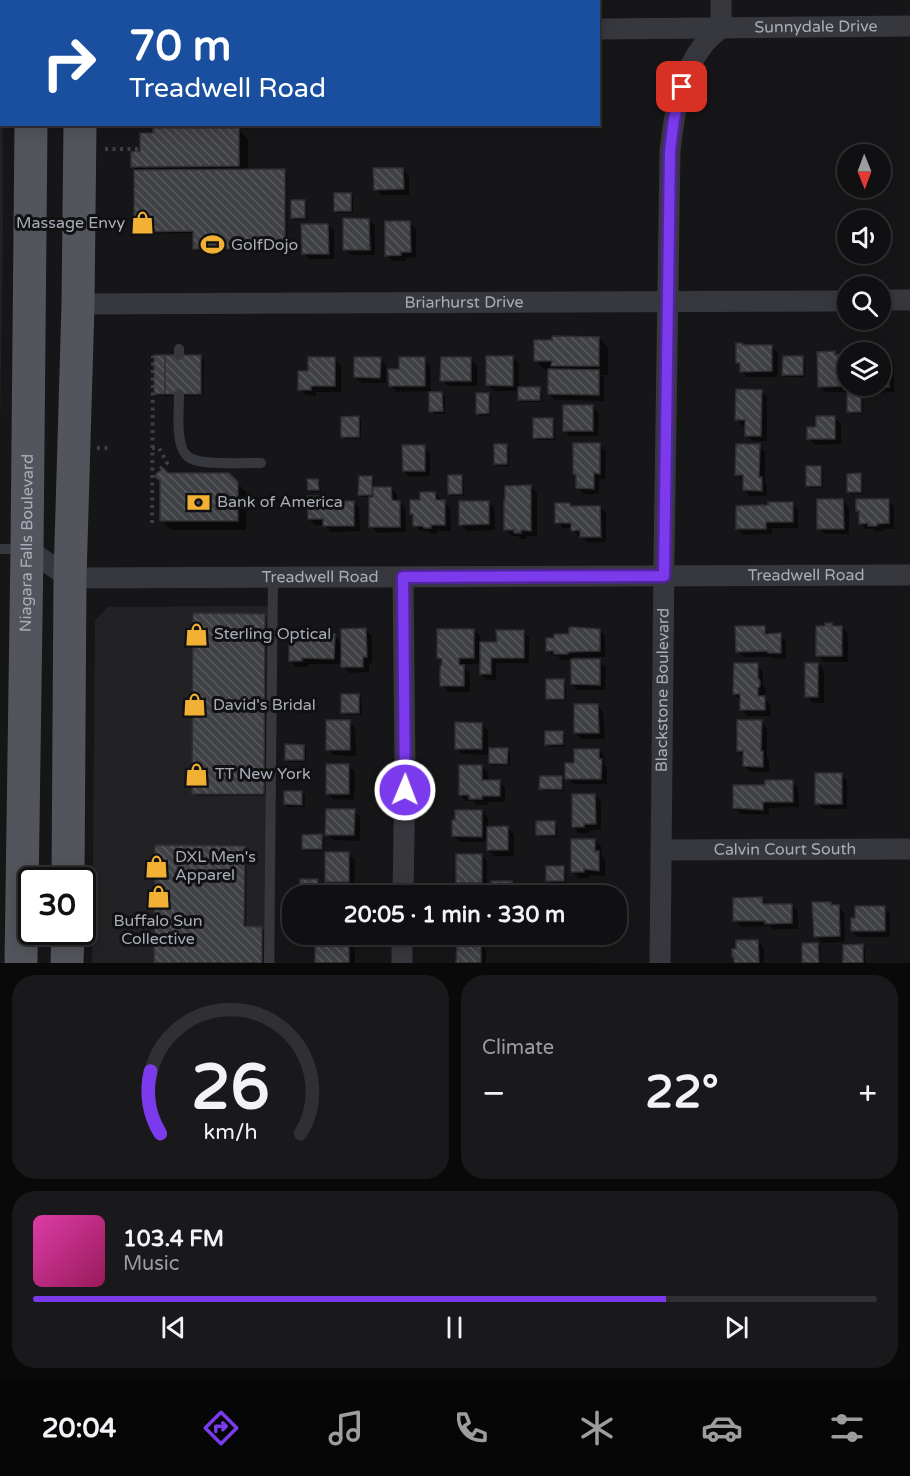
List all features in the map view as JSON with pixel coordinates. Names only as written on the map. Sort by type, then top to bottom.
[{"type":"main road","name":"Niagara Falls Boulevard","points":[[21,963],[14,549],[31,126]]},
{"type":"main road","points":[[68,867],[70,578],[78,304],[80,126]]},
{"type":"main road","points":[[67,963],[68,945]]},
{"type":"street","points":[[721,0],[721,28]]},
{"type":"street","name":"Sunnydale Drive","points":[[600,29],[910,27]]},
{"type":"street","name":"Blackstone Boulevard","points":[[660,963],[670,151],[674,119],[682,87],[691,65],[704,45],[721,28]]},
{"type":"street","points":[[891,300],[910,300]]},
{"type":"street","name":"Briarhurst Drive","points":[[78,304],[837,301]]},
{"type":"street","points":[[14,549],[70,578]]},
{"type":"street","name":"Treadwell Road","points":[[70,578],[910,574]]},
{"type":"street","points":[[403,577],[405,768],[403,885]]},
{"type":"street","name":"Calvin Court South","points":[[661,850],[910,849]]},
{"type":"street","points":[[402,945],[402,963]]},
{"type":"lane","points":[[179,394],[179,438],[186,455],[193,460],[204,462],[261,463]]},
{"type":"lane","points":[[269,963],[273,577]]},
{"type":"path","points":[[102,149],[140,149]]},
{"type":"path","points":[[152,523],[153,356]]},
{"type":"path","points":[[152,448],[159,448],[167,463],[158,471],[152,468]]},
{"type":"shaded area","points":[[0,126],[3,126],[3,231],[0,431]]},
{"type":"shaded area","points":[[276,606],[275,963],[92,963],[92,945],[96,945],[96,867],[93,867],[95,621],[108,607]]},
{"type":"building","points":[[153,128],[239,128],[239,166],[131,167],[131,152],[140,151],[140,133],[153,133]]},
{"type":"building","points":[[373,168],[403,168],[404,189],[374,190]]},
{"type":"building","points":[[285,169],[285,249],[193,249],[193,231],[134,232],[134,170]]},
{"type":"building","points":[[334,193],[351,193],[351,211],[334,211]]},
{"type":"building","points":[[291,200],[305,200],[305,218],[291,218]]},
{"type":"building","points":[[343,218],[369,219],[370,250],[343,250]]},
{"type":"building","points":[[385,221],[410,221],[411,252],[385,256]]},
{"type":"building","points":[[301,224],[328,224],[329,254],[302,254]]},
{"type":"building","points":[[552,336],[599,337],[599,366],[551,366],[552,361],[534,361],[534,340],[552,340]]},
{"type":"building","points":[[736,343],[772,345],[772,371],[740,372],[740,363],[736,363]]},
{"type":"building","points":[[835,351],[837,386],[818,387],[817,352]]},
{"type":"building","points":[[154,355],[165,355],[165,394],[154,394]]},
{"type":"building","points":[[165,355],[201,355],[201,394],[165,394]]},
{"type":"building","points":[[486,356],[513,356],[513,386],[486,385]]},
{"type":"building","points":[[783,356],[803,356],[803,375],[782,375]]},
{"type":"building","points":[[308,357],[335,357],[335,386],[311,386],[311,390],[298,390],[298,371],[308,371]]},
{"type":"building","points":[[354,357],[381,357],[380,378],[354,377]]},
{"type":"building","points":[[399,357],[425,357],[425,386],[389,386],[388,369],[399,369]]},
{"type":"building","points":[[441,357],[471,357],[471,381],[440,381]]},
{"type":"building","points":[[548,369],[599,370],[599,395],[548,394]]},
{"type":"building","points":[[518,387],[540,387],[540,400],[518,400]]},
{"type":"building","points":[[736,389],[762,390],[761,436],[745,436],[745,420],[735,420]]},
{"type":"building","points":[[429,392],[442,392],[443,411],[429,412]]},
{"type":"building","points":[[476,393],[489,393],[489,413],[476,414]]},
{"type":"building","points":[[847,396],[861,396],[861,412],[847,412]]},
{"type":"building","points":[[563,405],[593,405],[593,431],[563,431]]},
{"type":"building","points":[[359,416],[359,437],[341,437],[341,417]]},
{"type":"building","points":[[816,416],[835,416],[835,439],[807,439],[807,427],[816,427]]},
{"type":"building","points":[[533,418],[553,418],[553,438],[533,438]]},
{"type":"building","points":[[573,443],[600,443],[600,474],[594,473],[594,489],[576,488],[576,475],[573,474]]},
{"type":"building","points":[[494,444],[507,444],[507,464],[494,464]]},
{"type":"building","points":[[736,444],[760,444],[759,477],[762,477],[762,491],[743,490],[743,475],[735,475]]},
{"type":"building","points":[[402,445],[425,445],[425,471],[403,471]]},
{"type":"building","points":[[806,466],[821,466],[821,486],[806,486]]},
{"type":"building","name":"Bank of America","points":[[163,468],[168,473],[229,473],[238,482],[238,521],[160,521],[160,481],[154,476]]},
{"type":"building","points":[[861,473],[861,492],[847,492],[847,474]]},
{"type":"building","points":[[448,475],[462,475],[462,494],[448,494]]},
{"type":"building","points":[[359,476],[372,476],[372,495],[358,495]]},
{"type":"building","points":[[307,479],[318,479],[319,490],[308,490]]},
{"type":"building","points":[[531,485],[531,531],[521,530],[521,533],[514,533],[514,530],[504,530],[505,486]]},
{"type":"building","points":[[373,487],[391,487],[392,500],[400,501],[400,527],[369,527],[369,497],[373,497]]},
{"type":"building","points":[[420,492],[435,492],[436,500],[445,500],[445,525],[431,525],[431,528],[413,526],[410,500],[420,500]]},
{"type":"building","points":[[307,496],[321,496],[321,501],[354,501],[354,526],[323,526],[323,519],[308,519]]},
{"type":"building","points":[[817,499],[843,499],[844,529],[817,529]]},
{"type":"building","points":[[856,499],[889,499],[889,523],[877,524],[877,526],[868,526],[868,523],[859,524]]},
{"type":"building","points":[[459,501],[489,501],[489,524],[459,525]]},
{"type":"building","points":[[768,502],[793,502],[793,522],[766,522],[766,529],[736,529],[736,506],[768,505]]},
{"type":"building","points":[[555,503],[570,503],[570,506],[600,506],[601,537],[580,537],[580,530],[571,531],[571,523],[555,523]]},
{"type":"building","points":[[193,613],[265,614],[264,794],[192,794]]},
{"type":"building","points":[[825,623],[842,626],[842,656],[816,656],[816,626],[825,626]]},
{"type":"building","points":[[735,626],[765,626],[765,634],[781,633],[781,653],[736,652]]},
{"type":"building","points":[[571,627],[600,629],[600,651],[554,654],[554,651],[546,651],[546,638],[554,638],[554,634],[569,634]]},
{"type":"building","points":[[366,628],[367,657],[363,657],[363,667],[341,667],[341,629]]},
{"type":"building","points":[[437,629],[474,629],[474,658],[459,658],[459,665],[464,665],[464,686],[440,686],[442,659],[437,658]]},
{"type":"building","points":[[496,630],[524,630],[524,658],[491,658],[491,674],[480,674],[480,642],[497,642]]},
{"type":"building","points":[[304,634],[335,634],[334,659],[302,658],[302,661],[289,661],[289,641],[304,641]]},
{"type":"building","points":[[571,659],[600,659],[600,685],[571,684]]},
{"type":"building","points":[[734,663],[758,663],[760,686],[758,696],[765,696],[765,710],[740,710],[740,694],[733,694]]},
{"type":"building","points":[[805,663],[818,663],[818,697],[805,697]]},
{"type":"building","points":[[546,679],[564,679],[564,699],[546,699]]},
{"type":"building","points":[[341,694],[359,694],[359,713],[341,713]]},
{"type":"building","points":[[574,704],[598,704],[599,733],[574,733]]},
{"type":"building","points":[[326,720],[350,720],[350,750],[326,750]]},
{"type":"building","points":[[737,720],[762,720],[763,767],[743,766],[743,751],[737,751]]},
{"type":"building","points":[[455,722],[482,723],[482,749],[455,749]]},
{"type":"building","points":[[545,731],[563,731],[563,744],[545,745]]},
{"type":"building","points":[[285,744],[304,745],[304,760],[285,760]]},
{"type":"building","points":[[489,748],[508,748],[507,764],[489,763]]},
{"type":"building","points":[[574,749],[599,749],[599,759],[602,759],[601,779],[565,779],[565,763],[574,763]]},
{"type":"building","points":[[326,764],[349,764],[349,794],[326,794]]},
{"type":"building","points":[[459,765],[482,765],[482,780],[500,780],[500,796],[469,799],[469,795],[459,795]]},
{"type":"building","points":[[815,773],[842,773],[842,804],[815,804]]},
{"type":"building","points":[[540,776],[562,776],[562,789],[539,789]]},
{"type":"building","points":[[765,780],[793,780],[793,802],[763,802],[763,810],[733,808],[733,785],[765,785]]},
{"type":"building","points":[[284,791],[302,791],[302,805],[284,804]]},
{"type":"building","points":[[572,794],[595,794],[596,824],[572,827]]},
{"type":"building","points":[[326,809],[355,809],[354,835],[325,835]]},
{"type":"building","points":[[455,810],[482,810],[482,837],[452,836],[452,820],[455,820]]},
{"type":"building","points":[[536,821],[555,821],[555,835],[536,835]]},
{"type":"building","points":[[508,826],[508,850],[487,850],[487,827]]},
{"type":"building","points":[[322,834],[322,849],[302,849],[302,835]]},
{"type":"building","points":[[571,839],[595,839],[595,851],[599,851],[599,871],[584,869],[584,872],[571,872]]},
{"type":"building","points":[[155,845],[245,846],[244,926],[262,927],[262,963],[154,963]]},
{"type":"building","points":[[325,852],[349,852],[349,882],[325,882]]},
{"type":"building","points":[[456,854],[482,854],[482,883],[456,883]]},
{"type":"building","points":[[546,866],[564,866],[564,881],[546,881]]},
{"type":"building","points":[[300,879],[318,879],[318,885],[300,885]]},
{"type":"building","points":[[491,881],[512,881],[512,885],[491,885]]},
{"type":"building","points":[[762,897],[763,904],[792,904],[792,923],[765,924],[765,921],[733,921],[733,898]]},
{"type":"building","points":[[812,902],[831,902],[831,905],[839,905],[840,936],[814,937]]},
{"type":"building","points":[[855,906],[885,906],[885,931],[851,931],[851,918],[855,918]]},
{"type":"building","points":[[736,940],[758,940],[759,963],[734,963],[732,949],[736,949]]},
{"type":"building","points":[[802,943],[818,943],[819,963],[802,963]]},
{"type":"building","points":[[863,944],[863,963],[843,963],[843,945]]},
{"type":"building","points":[[315,945],[349,945],[349,963],[315,963]]},
{"type":"building","points":[[457,945],[481,945],[481,963],[456,963]]},
{"type":"place","name":"Massage Envy","points":[[143,223]]},
{"type":"place","name":"GolfDojo","points":[[213,245]]},
{"type":"place","name":"Bank of America","points":[[199,502]]},
{"type":"place","name":"Sterling Optical","points":[[196,634]]},
{"type":"place","name":"David's Bridal","points":[[195,705]]},
{"type":"place","name":"TT New York","points":[[197,774]]},
{"type":"place","name":"DXL Men's Apparel","points":[[157,866]]},
{"type":"place","name":"Buffalo Sun Collective","points":[[158,896]]},
{"type":"route","points":[[405,790],[403,577],[664,576],[670,151],[674,119],[682,87]]}]
